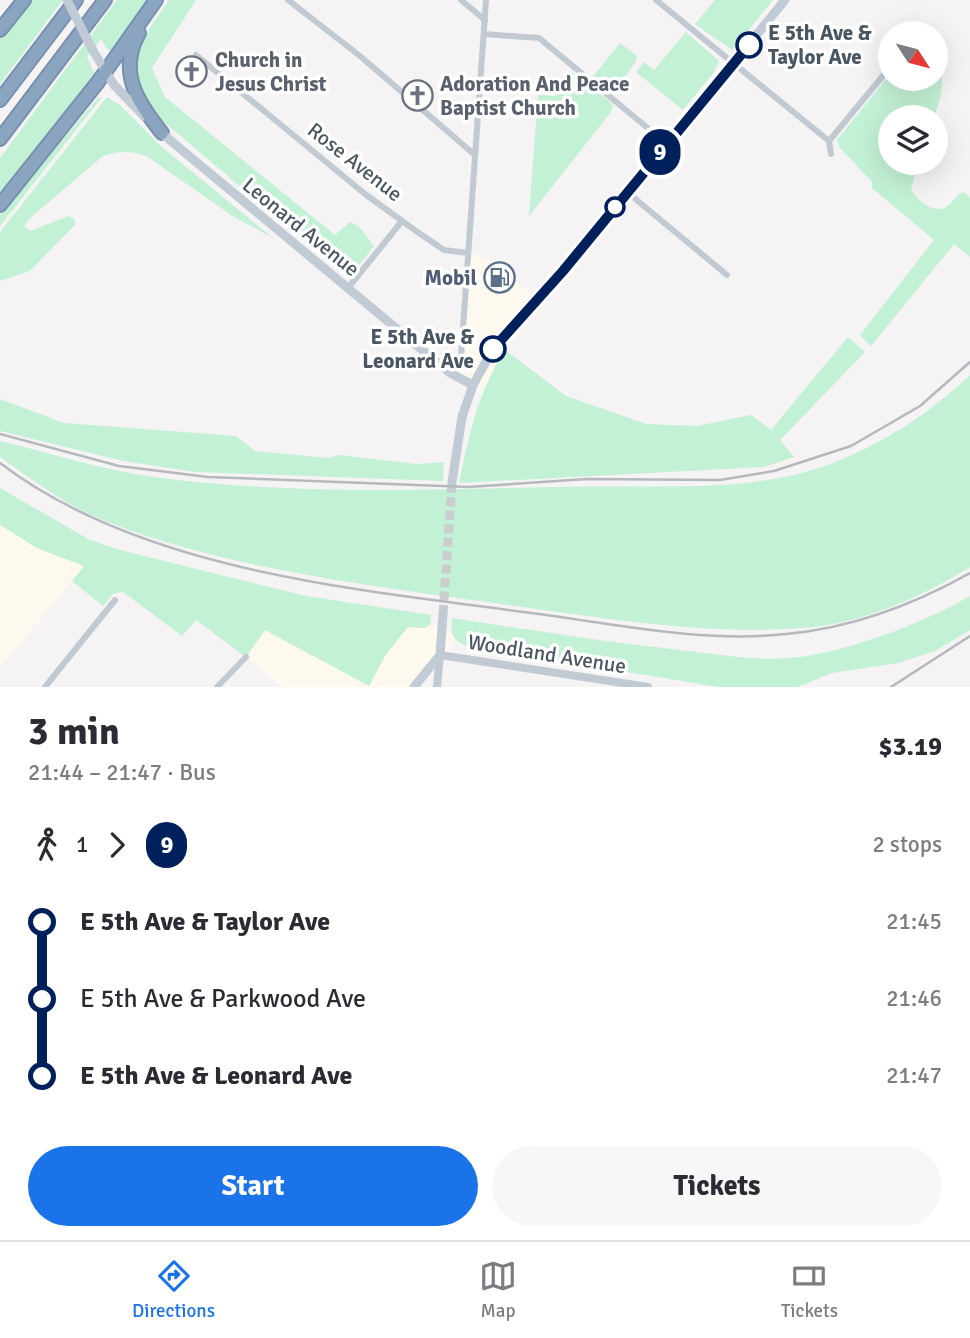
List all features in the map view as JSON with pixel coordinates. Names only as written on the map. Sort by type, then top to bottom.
[{"type":"highway","points":[[0,30],[24,0]]},
{"type":"highway","points":[[0,100],[76,0]]},
{"type":"highway","points":[[0,139],[105,0]]},
{"type":"highway","points":[[0,205],[158,0]]},
{"type":"highway","points":[[158,0],[134,41],[129,67],[135,96],[162,134]]},
{"type":"main road","name":"Leonard Avenue","points":[[67,0],[104,71],[162,134],[450,373],[473,385]]},
{"type":"main road","points":[[452,482],[462,417],[473,385],[510,328],[563,271],[785,0]]},
{"type":"main road","points":[[414,687],[440,655],[443,614]]},
{"type":"street","points":[[288,0],[360,56],[475,155]]},
{"type":"street","points":[[461,0],[485,20]]},
{"type":"street","points":[[461,357],[486,0]]},
{"type":"street","points":[[656,0],[829,141],[831,154]]},
{"type":"street","points":[[484,34],[539,38],[667,144]]},
{"type":"street","name":"Rose Avenue","points":[[196,55],[402,221],[444,250],[468,253]]},
{"type":"street","points":[[829,141],[878,82]]},
{"type":"street","points":[[627,192],[727,275]]},
{"type":"street","points":[[348,288],[402,221]]},
{"type":"street","points":[[45,687],[115,600]]},
{"type":"street","points":[[437,687],[440,655]]},
{"type":"street","name":"Woodland Avenue","points":[[440,655],[648,687]]},
{"type":"street","points":[[217,687],[246,657]]},
{"type":"shaded area","points":[[470,252],[493,262],[539,301],[499,345],[505,350],[482,392],[458,380]]},
{"type":"shaded area","points":[[0,525],[37,548],[84,566],[0,668]]},
{"type":"shaded area","points":[[430,625],[451,633],[456,642],[414,687],[283,687],[246,657],[265,630],[369,686],[385,656],[408,626],[424,628]]},
{"type":"green space","points":[[30,0],[63,0],[0,84],[0,39]]},
{"type":"green space","points":[[117,0],[149,0],[117,47],[112,51],[107,49],[101,39],[87,57],[96,77],[0,198],[0,158]]},
{"type":"green space","points":[[169,0],[196,0],[152,68],[165,97],[335,235],[350,222],[364,232],[374,246],[355,268],[338,269],[151,111],[137,79],[136,65],[143,41]]},
{"type":"green space","points":[[715,0],[773,0],[732,50],[695,24]]},
{"type":"green space","points":[[686,32],[719,61],[714,72],[683,110],[636,72],[644,62],[654,70]]},
{"type":"green space","points":[[620,43],[637,56],[612,96],[591,79]]},
{"type":"green space","points":[[571,71],[613,106],[529,216],[538,95],[555,96]]},
{"type":"green space","points":[[878,89],[941,91],[938,105],[878,105],[878,175],[915,175],[911,190],[931,208],[946,207],[964,192],[970,198],[970,257],[954,244],[871,346],[860,335],[934,240],[872,188],[872,182],[840,148],[837,140]]},
{"type":"green space","points":[[102,97],[0,226],[0,215],[98,98]]},
{"type":"green space","points":[[107,97],[120,105],[163,148],[273,238],[231,215],[148,157],[131,152],[115,153],[103,156],[30,218],[24,226],[30,231],[69,216],[75,220],[75,225],[30,271],[0,281],[0,232]]},
{"type":"green space","points":[[848,337],[865,352],[780,440],[794,457],[764,467],[459,483],[481,398],[505,350],[566,396],[646,424],[697,426],[751,415],[771,430]]},
{"type":"green space","points":[[970,375],[970,567],[934,588],[894,606],[854,619],[813,627],[736,630],[660,625],[349,582],[240,562],[137,533],[89,514],[54,495],[0,457],[0,441],[96,466],[154,477],[304,489],[405,490],[738,484],[798,474],[868,448],[912,422]]},
{"type":"green space","points":[[0,399],[64,423],[236,436],[255,451],[328,458],[339,455],[417,464],[444,462],[443,481],[196,472],[123,461],[0,431]]},
{"type":"green space","points":[[0,488],[90,540],[120,550],[306,596],[431,615],[430,625],[424,628],[408,627],[385,656],[369,686],[265,630],[246,657],[196,620],[182,636],[123,592],[113,594],[103,606],[72,581],[84,566],[37,548],[0,525]]},
{"type":"green space","points":[[970,596],[970,630],[935,651],[898,663],[832,673],[798,687],[718,687],[464,645],[454,638],[452,627],[452,618],[659,648],[777,659],[811,655],[883,636],[930,617]]},
{"type":"tunnel","points":[[443,614],[452,482]]},
{"type":"railway","points":[[0,434],[119,466],[208,477],[468,487],[587,479],[720,480],[774,471],[851,446],[920,406],[970,362]]},
{"type":"railway","points":[[0,463],[57,500],[120,530],[187,553],[329,585],[662,632],[755,636],[810,631],[858,620],[904,605],[970,573]]},
{"type":"railway","points":[[891,687],[970,636]]},
{"type":"bus line","name":"9","points":[[493,349],[563,271],[749,45]]},
{"type":"place","name":"E 5th Ave & Taylor Ave","points":[[749,45]]},
{"type":"place","name":"Church in Jesus Christ","points":[[192,72]]},
{"type":"place","name":"Adoration And Peace Baptist Church","points":[[417,96]]},
{"type":"place","name":"Mobil","points":[[500,278]]},
{"type":"place","name":"E 5th Ave & Leonard Ave","points":[[493,349]]}]
